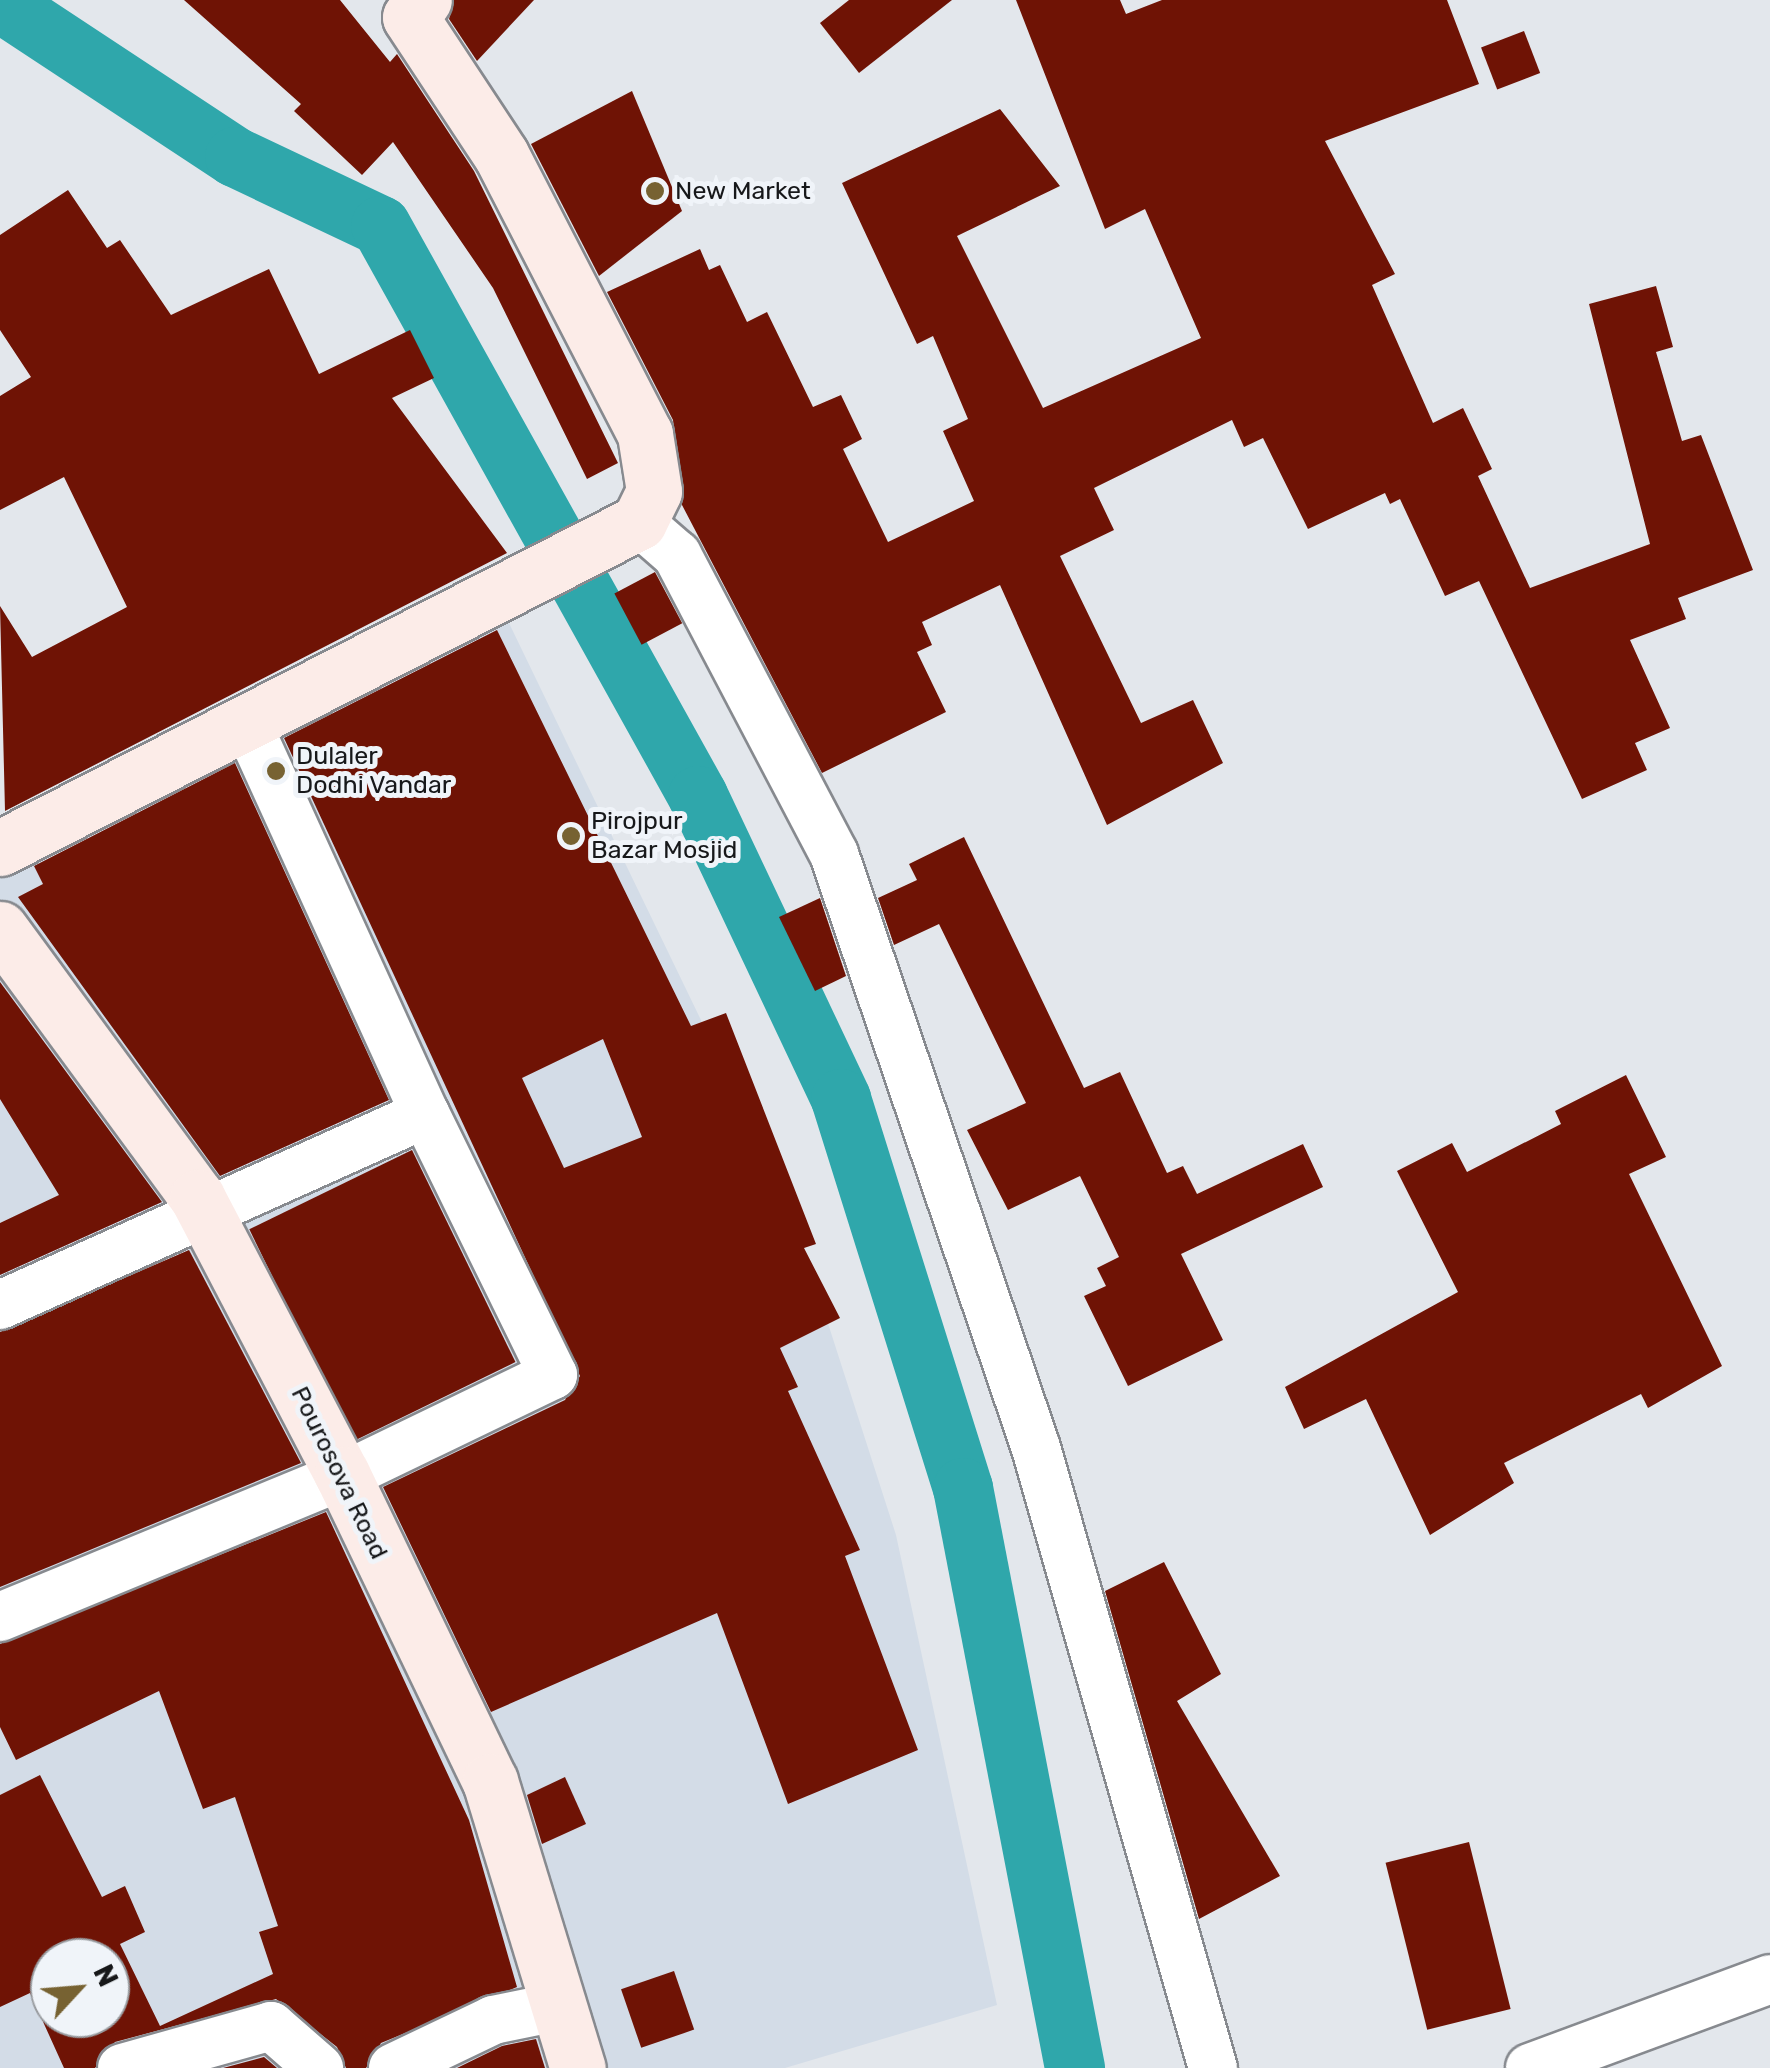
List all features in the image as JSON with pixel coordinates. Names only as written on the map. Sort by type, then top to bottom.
[{"type":"street","points":[[0,848],[431,634],[640,522],[654,491],[645,434],[502,155],[410,6]]},
{"type":"street","points":[[640,522],[676,555],[840,870],[1036,1448],[1213,2068]]},
{"type":"street","points":[[0,1617],[342,1474],[552,1375],[425,1114],[248,725]]},
{"type":"street","name":"Pourosova Road","points":[[0,929],[52,988],[209,1218],[342,1474],[490,1781],[578,2068]]},
{"type":"street","points":[[0,1305],[209,1218],[425,1114]]},
{"type":"street","points":[[1530,2068],[1770,1978]]},
{"type":"street","points":[[393,2068],[493,2020],[562,2006]]},
{"type":"street","points":[[122,2068],[271,2026],[319,2068]]},
{"type":"shaded area","points":[[507,619],[789,1202],[896,1535],[997,2005],[785,2068],[0,2068],[0,870]]},
{"type":"building","points":[[184,0],[340,0],[390,62],[397,54],[474,171],[618,463],[587,479],[493,288],[393,142],[362,175],[294,111],[301,104]]},
{"type":"building","points":[[454,0],[534,0],[477,61],[449,19]]},
{"type":"building","points":[[849,0],[952,0],[859,73],[820,23]]},
{"type":"building","points":[[1016,0],[1120,0],[1126,14],[1162,0],[1447,0],[1479,84],[1325,141],[1395,274],[1372,285],[1433,423],[1463,408],[1492,469],[1478,476],[1530,588],[1650,544],[1589,304],[1656,286],[1673,347],[1656,352],[1682,441],[1701,435],[1753,570],[1678,598],[1686,619],[1630,640],[1670,728],[1635,743],[1647,770],[1582,799],[1479,581],[1445,596],[1400,499],[1390,504],[1385,493],[1308,529],[1263,438],[1244,447],[1232,420],[1094,488],[1114,530],[1060,556],[1141,723],[1193,700],[1223,763],[1107,825],[1000,585],[922,622],[932,645],[917,652],[946,712],[822,773],[682,505],[673,420],[607,292],[700,249],[709,270],[720,265],[747,322],[767,312],[813,407],[841,395],[862,439],[843,449],[888,542],[974,501],[943,431],[968,419],[933,336],[917,344],[842,183],[1000,109],[1060,186],[957,236],[1043,408],[1201,338],[1145,209],[1105,229]]},
{"type":"building","points":[[1524,31],[1540,73],[1497,89],[1481,47]]},
{"type":"building","points":[[632,91],[682,211],[599,276],[531,144]]},
{"type":"building","points":[[68,190],[107,248],[120,240],[171,315],[269,269],[319,374],[410,330],[434,378],[392,398],[507,553],[5,811],[0,606],[32,657],[127,607],[64,477],[0,510],[0,396],[31,377],[0,330],[0,235]]},
{"type":"building","points":[[655,572],[682,623],[642,645],[614,594]]},
{"type":"building","points":[[497,630],[691,1026],[726,1013],[816,1244],[804,1248],[840,1318],[780,1348],[798,1387],[788,1391],[860,1550],[845,1556],[918,1750],[788,1804],[717,1613],[491,1712],[383,1487],[565,1400],[580,1376],[284,738]],"holes":[[[603,1039],[642,1137],[564,1168],[522,1078]]]},
{"type":"building","points":[[235,763],[389,1100],[220,1176],[18,897],[43,884],[34,866]]},
{"type":"building","points":[[964,837],[1084,1088],[1120,1072],[1167,1173],[1183,1166],[1197,1194],[1303,1144],[1323,1187],[1181,1254],[1223,1340],[1128,1386],[1084,1296],[1106,1286],[1097,1268],[1119,1257],[1080,1176],[1008,1210],[967,1130],[1026,1103],[939,924],[894,945],[878,898],[917,880],[909,864]]},
{"type":"building","points":[[820,898],[846,976],[815,991],[779,917]]},
{"type":"building","points":[[0,982],[162,1202],[0,1275],[0,1223],[59,1195],[0,1099]]},
{"type":"building","points":[[1626,1075],[1666,1157],[1629,1174],[1722,1366],[1648,1408],[1641,1394],[1504,1463],[1514,1483],[1430,1535],[1366,1399],[1304,1429],[1285,1387],[1458,1292],[1397,1171],[1452,1143],[1467,1172],[1561,1124],[1555,1111]]},
{"type":"building","points":[[412,1150],[515,1362],[353,1441],[249,1229]]},
{"type":"building","points":[[189,1250],[301,1463],[0,1587],[0,1332]]},
{"type":"building","points":[[326,1512],[469,1820],[517,1987],[381,2043],[366,2068],[346,2068],[337,2047],[276,1999],[130,2038],[130,1964],[160,2026],[273,1974],[259,1932],[278,1926],[235,1797],[203,1809],[159,1691],[16,1760],[0,1727],[0,1644]]},
{"type":"building","points":[[1164,1562],[1221,1674],[1177,1701],[1280,1876],[1199,1919],[1105,1591]]},
{"type":"building","points":[[40,1775],[102,1897],[125,1886],[145,1932],[130,1939],[30,1938],[30,1993],[0,2007],[0,1795]]},
{"type":"building","points":[[565,1777],[586,1824],[542,1844],[527,1795]]},
{"type":"building","points":[[1469,1842],[1511,2009],[1427,2030],[1386,1863]]},
{"type":"building","points":[[674,1971],[694,2030],[641,2048],[621,1989]]},
{"type":"building","points":[[50,2038],[130,2038],[115,2042],[95,2068],[64,2068]]},
{"type":"building","points":[[536,2039],[545,2068],[457,2068],[502,2046]]},
{"type":"building","points":[[264,2057],[277,2068],[223,2068]]},
{"type":"waterway","points":[[0,2],[235,157],[381,226],[698,796],[841,1099],[963,1488],[1075,2068]]},
{"type":"place","name":"New Market","points":[[655,191]]},
{"type":"place","name":"Dulaler Dodhi Vandar","points":[[276,771]]},
{"type":"place","name":"Pirojpur Bazar Mosjid","points":[[571,836]]}]
